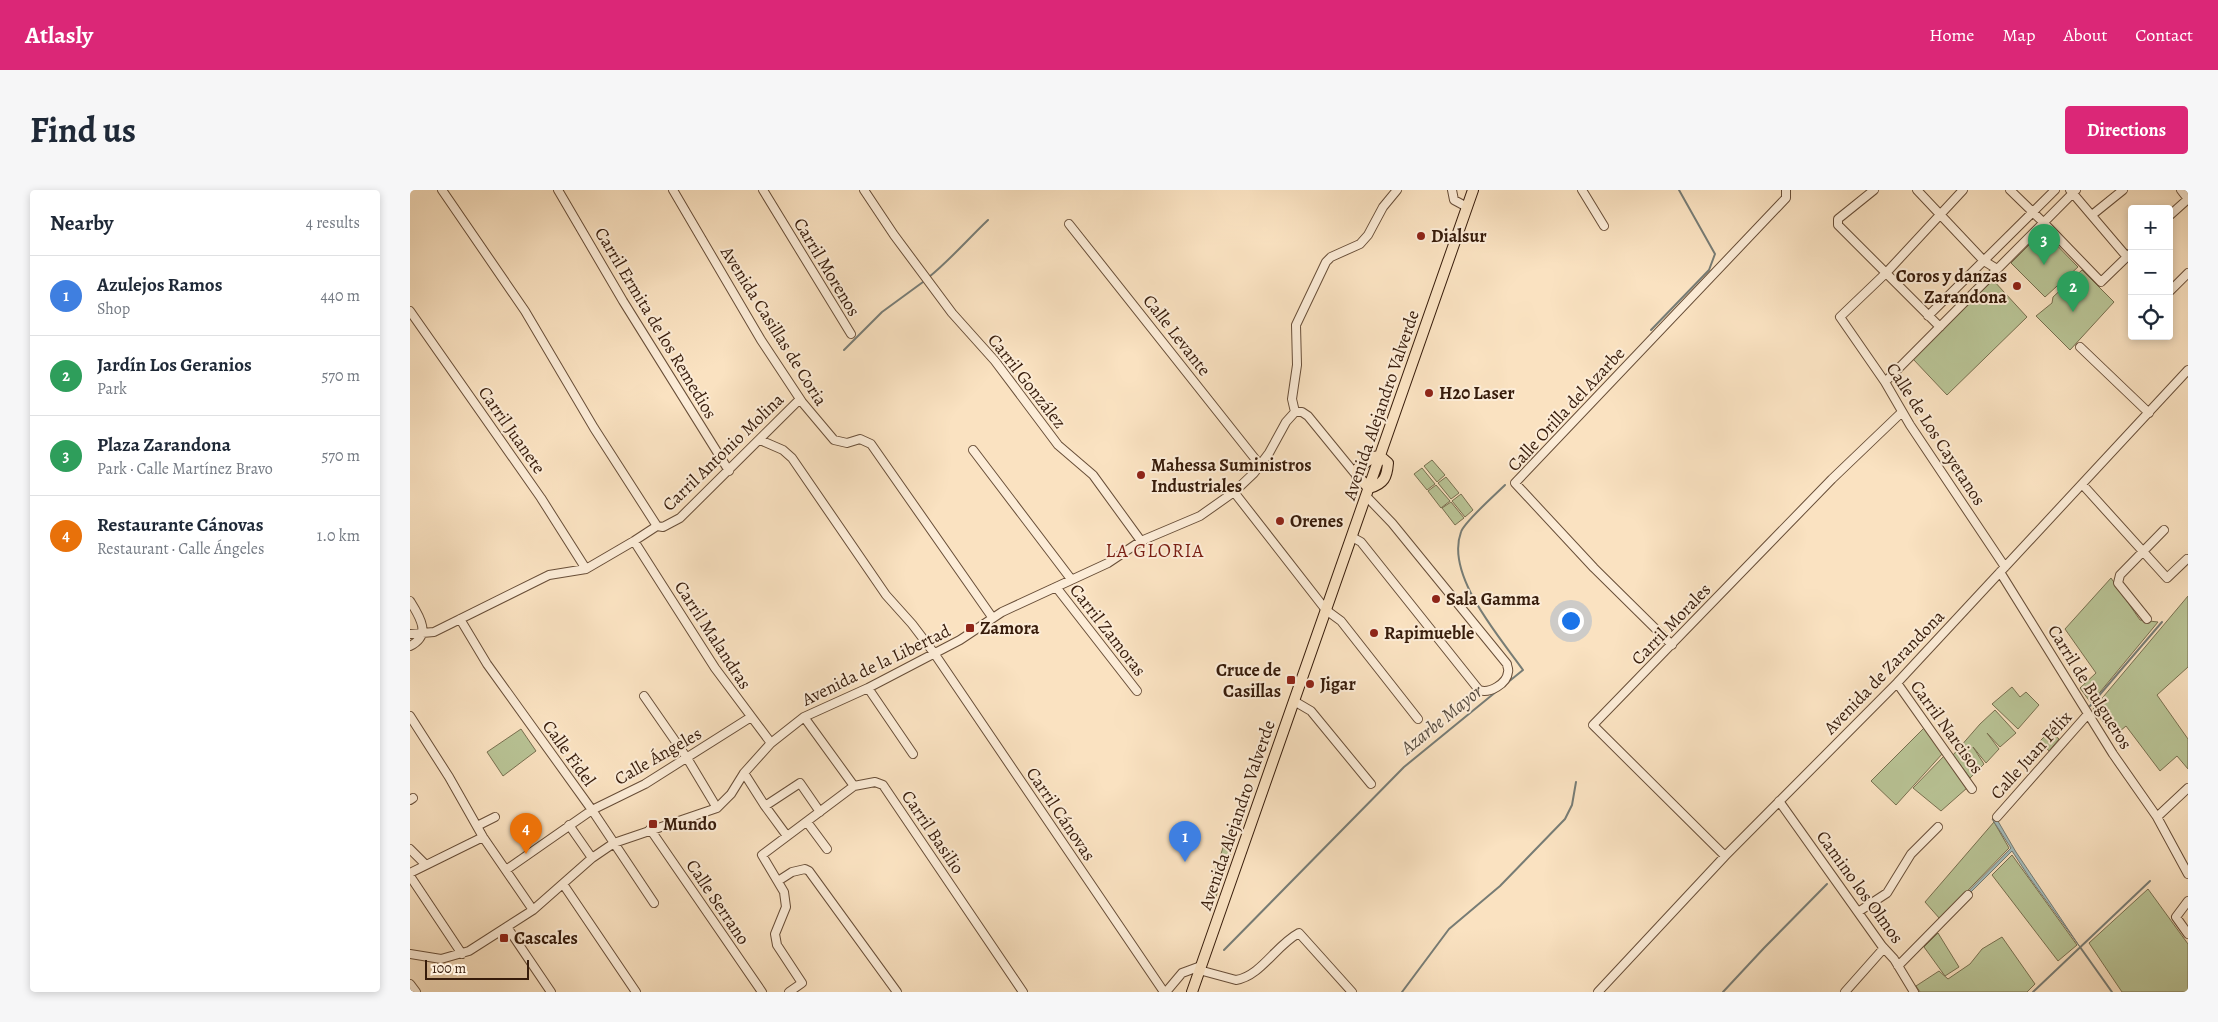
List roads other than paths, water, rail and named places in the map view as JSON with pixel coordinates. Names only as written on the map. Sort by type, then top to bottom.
[{"type":"main road","name":"Avenida Alejandro Valverde","points":[[1192,992],[1473,190]]},
{"type":"main road","points":[[1368,492],[1357,476],[1358,468],[1363,463],[1380,456]]},
{"type":"street","points":[[442,190],[525,312],[594,428],[657,526]]},
{"type":"street","name":"Carril Ermita de los Remedios","points":[[558,190],[623,301],[729,471]]},
{"type":"street","name":"Avenida Casillas de Coria","points":[[673,190],[761,340],[800,399],[834,440],[847,443],[860,439],[871,444],[992,618]]},
{"type":"street","name":"Carril Morenos","points":[[763,190],[851,334]]},
{"type":"street","name":"Carril González","points":[[864,190],[894,235],[952,313],[995,361],[1058,445],[1093,475],[1141,540]]},
{"type":"street","points":[[1357,476],[1308,416],[1302,412],[1295,412],[1292,399],[1297,365],[1296,325],[1326,262],[1331,256],[1360,244],[1368,235],[1383,207],[1397,190]]},
{"type":"street","points":[[1452,190],[1454,200],[1467,207]]},
{"type":"street","points":[[1582,190],[1604,226]]},
{"type":"street","name":"Calle Orilla del Azarbe","points":[[1672,645],[1594,568],[1515,482],[1786,198],[1786,190]]},
{"type":"street","points":[[1874,190],[1838,219],[1838,225],[1940,327]]},
{"type":"street","points":[[1917,190],[1984,261],[1997,269]]},
{"type":"street","points":[[1886,273],[1963,190]]},
{"type":"street","points":[[2010,190],[2044,222],[2101,282],[2128,256]]},
{"type":"street","points":[[1928,316],[2055,190]]},
{"type":"street","points":[[2092,215],[2123,190]]},
{"type":"street","points":[[2173,212],[2188,199],[2181,190]]},
{"type":"street","points":[[1885,382],[2073,191],[2128,254]]},
{"type":"street","name":"Calle Levante","points":[[1069,224],[1260,465]]},
{"type":"street","name":"Calle de Los Cayetanos","points":[[1886,273],[1840,317],[1885,382],[2002,570]]},
{"type":"street","points":[[2173,288],[2188,273]]},
{"type":"street","name":"Carril Juanete","points":[[410,311],[541,498],[586,569]]},
{"type":"street","points":[[2080,347],[2149,413]]},
{"type":"street","name":"Avenida de Zarandona","points":[[1598,992],[1725,856],[1897,683],[2188,370]]},
{"type":"street","name":"Carril Antonio Molina","points":[[423,634],[434,632],[549,575],[586,569],[657,526],[663,527],[680,518],[800,399]]},
{"type":"street","name":"Avenida de la Libertad","points":[[717,808],[731,794],[744,773],[771,743],[804,717],[868,688],[960,640],[992,618],[1108,563],[1141,540],[1200,516],[1234,492],[1260,465],[1286,422],[1295,412]]},
{"type":"street","name":"Carril Morales","points":[[1725,856],[1593,725],[1832,478],[1902,412]]},
{"type":"street","name":"Carril Cánovas","points":[[760,440],[783,450],[792,458],[886,595],[912,624],[934,653],[1165,992]]},
{"type":"street","points":[[972,450],[1071,579]]},
{"type":"street","points":[[1348,464],[1363,463]]},
{"type":"street","points":[[2082,484],[2167,578],[2187,559]]},
{"type":"street","points":[[1234,492],[1326,610],[1341,621],[1418,719]]},
{"type":"street","points":[[1352,537],[1361,542],[1480,690],[1490,691],[1504,681],[1508,673],[1507,664],[1368,492]]},
{"type":"street","points":[[2148,619],[2118,584],[2120,576],[2164,530]]},
{"type":"street","name":"Carril Malandras","points":[[634,541],[715,668],[771,743]]},
{"type":"street","name":"Carril de Bulgueros","points":[[2002,570],[2088,714],[2157,817],[2188,874]]},
{"type":"street","name":"Carril Zamoras","points":[[1056,587],[1137,691]]},
{"type":"street","points":[[410,601],[419,616],[423,634],[420,641],[410,646]]},
{"type":"street","name":"Calle Fidel","points":[[460,619],[486,664],[592,810],[654,903]]},
{"type":"street","points":[[410,634],[423,634]]},
{"type":"street","name":"Carril Narcisos","points":[[1897,683],[1972,789]]},
{"type":"street","points":[[868,688],[913,754]]},
{"type":"street","points":[[410,954],[441,958],[462,954],[533,910],[592,858],[614,842],[717,808],[687,758],[644,696]]},
{"type":"street","points":[[1294,700],[1312,711],[1371,784]]},
{"type":"street","name":"Calle Juan Félix","points":[[1997,817],[2088,714]]},
{"type":"street","points":[[410,716],[449,777],[483,837],[533,910]]},
{"type":"street","name":"Calle Ángeles","points":[[506,870],[592,810],[645,784],[751,717]]},
{"type":"street","points":[[789,992],[802,983],[777,944],[775,934],[786,907],[784,892],[762,854],[854,786],[804,717]]},
{"type":"street","points":[[744,773],[787,836]]},
{"type":"street","name":"Carril Basilio","points":[[854,786],[875,782],[883,785],[1023,992]]},
{"type":"street","points":[[766,806],[800,783],[820,812]]},
{"type":"street","points":[[2157,817],[2188,788]]},
{"type":"street","name":"Camino los Olmos","points":[[1779,801],[1898,966],[1914,992]]},
{"type":"street","points":[[477,826],[495,817]]},
{"type":"street","points":[[807,822],[827,849]]},
{"type":"street","points":[[569,825],[592,858]]},
{"type":"street","points":[[1858,912],[1887,893],[1911,854],[1938,827]]},
{"type":"street","name":"Calle Serrano","points":[[650,829],[762,992]]},
{"type":"street","points":[[462,954],[410,874],[483,837]]},
{"type":"street","points":[[410,849],[426,865]]},
{"type":"street","points":[[778,881],[792,872],[805,869],[809,871],[898,992]]},
{"type":"street","points":[[563,884],[636,992]]},
{"type":"street","points":[[1898,966],[1968,896]]},
{"type":"street","points":[[2188,901],[2176,918],[2188,934]]},
{"type":"street","points":[[507,927],[551,992]]},
{"type":"street","points":[[1165,992],[1182,973],[1200,968],[1236,980],[1242,979],[1299,933],[1352,992]]},
{"type":"street","points":[[1845,992],[1884,948]]},
{"type":"street","points":[[410,984],[416,992]]},
{"type":"water","points":[[1995,816],[2016,852],[2080,947],[2012,851],[1948,915],[1946,914],[2011,848],[1992,819]]},
{"type":"waterway","name":"Azarbe Mayor","points":[[1651,330],[1709,270],[1715,254],[1679,190]]},
{"type":"waterway","points":[[929,277],[952,257],[988,220]]},
{"type":"waterway","points":[[844,350],[882,312],[923,282]]},
{"type":"waterway","name":"Azarbe Mayor","points":[[1505,485],[1463,527],[1458,549],[1467,586],[1489,623],[1523,670],[1507,683]]},
{"type":"waterway","points":[[2090,706],[2162,622]]},
{"type":"waterway","name":"Azarbe Mayor","points":[[1224,950],[1404,767],[1497,691]]},
{"type":"waterway","points":[[1402,992],[1449,929],[1500,886],[1565,819],[1572,805],[1576,782]]},
{"type":"waterway","points":[[2033,992],[2150,881]]},
{"type":"waterway","points":[[1723,992],[1827,884]]},
{"type":"waterway","points":[[2080,947],[2112,992]]},
{"type":"place","name":"Dialsur","points":[[1421,236]]},
{"type":"place","name":"Plaza Zarandona","points":[[2044,265]]},
{"type":"place","name":"Coros y danzas Zarandona","points":[[2017,286]]},
{"type":"place","name":"Jardín Los Geranios","points":[[2073,312]]},
{"type":"place","name":"H20 Laser","points":[[1429,393]]},
{"type":"place","name":"Mahessa Suministros Industriales","points":[[1141,475]]},
{"type":"place","name":"Orenes","points":[[1280,521]]},
{"type":"place","name":"Sala Gamma","points":[[1436,599]]},
{"type":"place","name":"Zamora","points":[[970,628]]},
{"type":"place","name":"Rapimueble","points":[[1374,633]]},
{"type":"place","name":"Cruce de Casillas","points":[[1291,680]]},
{"type":"place","name":"Jigar","points":[[1310,684]]},
{"type":"place","name":"Mundo","points":[[653,824]]},
{"type":"place","name":"Restaurante Cánovas","points":[[526,854]]},
{"type":"place","name":"Azulejos Ramos","points":[[1185,862]]},
{"type":"place","name":"Cascales","points":[[504,938]]},
{"type":"district","name":"LA GLORIA","points":[[1155,550]]}]
